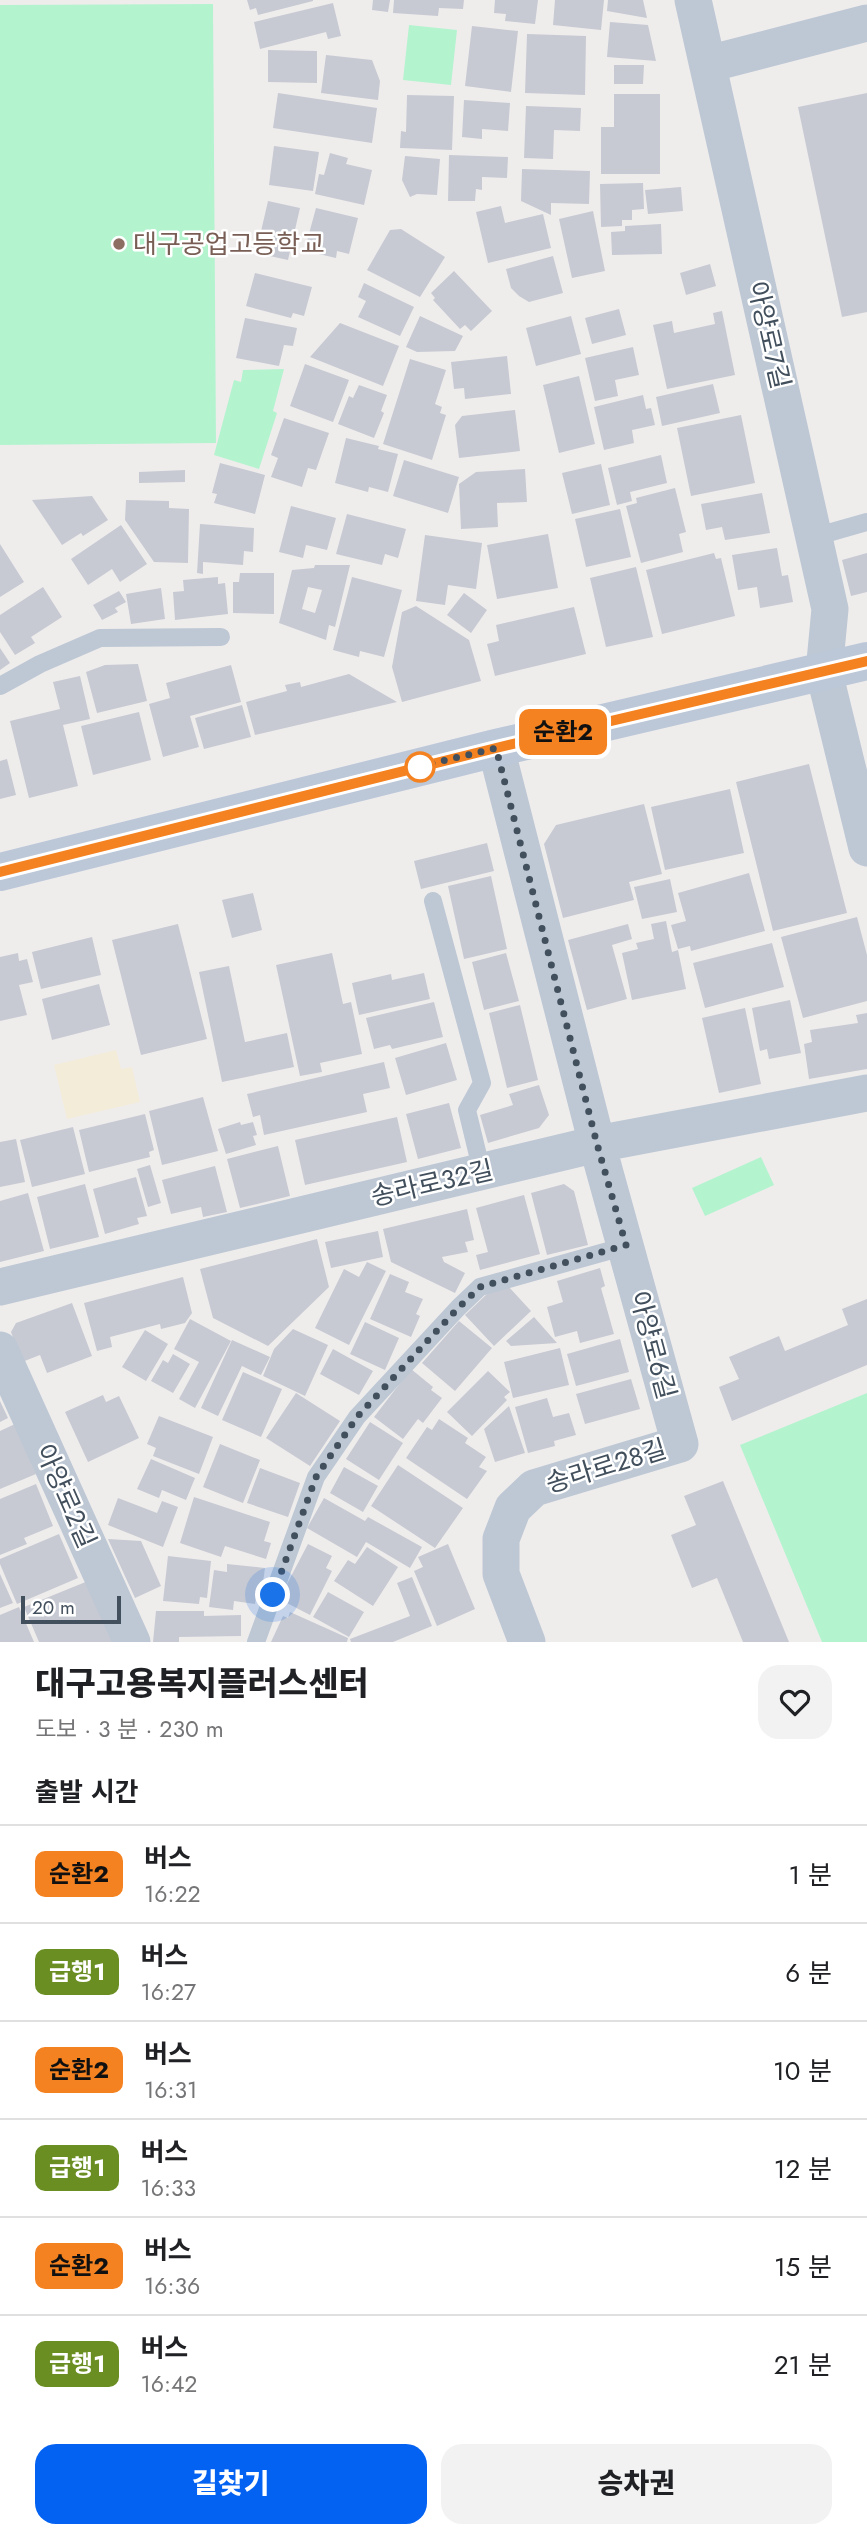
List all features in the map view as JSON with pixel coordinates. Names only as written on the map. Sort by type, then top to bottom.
[{"type":"main road","points":[[0,872],[496,748],[867,662]]},
{"type":"street","name":"아양로7길","points":[[693,0],[830,609],[824,671],[867,848]]},
{"type":"street","points":[[708,64],[867,23]]},
{"type":"street","name":"아양로6길","points":[[496,748],[597,1144],[680,1444]]},
{"type":"street","name":"송라로32길","points":[[0,1287],[597,1144],[867,1093]]},
{"type":"street","name":"아양로2길","points":[[0,1350],[132,1642]]},
{"type":"street","name":"송라로28길","points":[[527,1642],[500,1574],[500,1539],[513,1508],[534,1488],[680,1444]]},
{"type":"lane","points":[[814,537],[867,522]]},
{"type":"lane","points":[[0,686],[40,664],[100,638],[221,637]]},
{"type":"lane","points":[[433,901],[482,1083],[467,1111],[482,1172]]},
{"type":"lane","points":[[256,1642],[316,1477],[357,1417],[480,1287],[626,1245]]},
{"type":"green space","name":"대구공업고등학교","points":[[213,4],[216,443],[0,445],[0,5]]},
{"type":"green space","points":[[409,25],[457,30],[451,85],[403,80]]},
{"type":"green space","points":[[284,369],[273,411],[277,413],[259,469],[214,455],[234,380],[241,382],[243,370]]},
{"type":"green space","points":[[761,1157],[774,1185],[705,1216],[692,1188]]},
{"type":"green space","points":[[867,1393],[867,1642],[822,1642],[740,1445]]},
{"type":"sand","points":[[116,1050],[121,1069],[132,1067],[140,1102],[67,1119],[54,1065]]},
{"type":"building","points":[[247,0],[313,1],[258,15],[256,8],[250,10]]},
{"type":"building","points":[[373,0],[390,0],[388,12],[372,10]]},
{"type":"building","points":[[394,0],[464,0],[463,9],[439,8],[438,16],[393,13]]},
{"type":"building","points":[[495,0],[538,0],[535,24],[505,21],[506,14],[494,13]]},
{"type":"building","points":[[555,0],[604,0],[601,30],[553,25]]},
{"type":"building","points":[[608,0],[643,0],[647,18],[607,11]]},
{"type":"building","points":[[333,3],[341,36],[328,39],[326,32],[260,49],[254,22]]},
{"type":"building","points":[[610,22],[648,25],[656,61],[607,57]]},
{"type":"building","points":[[472,26],[518,31],[511,92],[465,86]]},
{"type":"building","points":[[527,34],[586,36],[585,95],[525,93]]},
{"type":"building","points":[[268,50],[317,51],[317,83],[268,82]]},
{"type":"building","points":[[326,55],[372,60],[380,81],[378,100],[321,93]]},
{"type":"building","points":[[614,65],[644,65],[643,84],[614,84]]},
{"type":"building","points":[[278,93],[377,108],[372,143],[273,128]]},
{"type":"building","points":[[867,93],[867,312],[842,317],[798,107]]},
{"type":"building","points":[[614,94],[660,94],[660,174],[601,174],[601,127],[614,127]]},
{"type":"building","points":[[407,95],[454,96],[452,150],[400,148],[401,131],[406,132]]},
{"type":"building","points":[[464,100],[510,103],[508,131],[482,129],[482,139],[462,137]]},
{"type":"building","points":[[526,106],[581,108],[580,131],[554,130],[553,159],[524,158]]},
{"type":"building","points":[[274,146],[319,152],[313,191],[269,185]]},
{"type":"building","points":[[330,153],[348,158],[346,164],[372,170],[364,205],[315,194],[319,174],[324,175]]},
{"type":"building","points":[[449,155],[508,157],[507,178],[482,177],[482,190],[476,189],[475,201],[448,201]]},
{"type":"building","points":[[405,156],[440,159],[437,195],[417,194],[410,197],[402,180]]},
{"type":"building","points":[[522,169],[590,171],[589,204],[551,203],[551,215],[521,201]]},
{"type":"building","points":[[643,183],[644,209],[632,210],[632,220],[622,220],[622,226],[601,227],[600,184]]},
{"type":"building","points":[[681,187],[683,211],[648,214],[645,190]]},
{"type":"building","points":[[268,201],[300,208],[288,260],[256,253]]},
{"type":"building","points":[[501,206],[505,223],[543,214],[551,248],[488,263],[476,212]]},
{"type":"building","points":[[316,208],[358,218],[349,254],[337,251],[336,258],[310,252],[313,243],[307,241]]},
{"type":"building","points":[[593,211],[605,271],[572,278],[559,219]]},
{"type":"building","points":[[661,224],[662,254],[612,255],[611,232],[625,231],[625,226]]},
{"type":"building","points":[[401,229],[445,257],[420,297],[367,270],[390,230]]},
{"type":"building","points":[[553,256],[563,293],[529,302],[511,288],[506,269]]},
{"type":"building","points":[[710,264],[716,286],[686,295],[680,273]]},
{"type":"building","points":[[454,271],[492,311],[471,331],[465,325],[460,329],[433,300],[435,298],[431,293]]},
{"type":"building","points":[[255,273],[312,287],[304,316],[293,313],[291,318],[246,306]]},
{"type":"building","points":[[364,283],[414,307],[400,336],[358,317],[366,301],[358,297]]},
{"type":"building","points":[[619,309],[626,335],[592,344],[585,318]]},
{"type":"building","points":[[722,311],[735,375],[667,389],[653,325],[672,321],[674,333],[715,324],[713,313]]},
{"type":"building","points":[[420,316],[463,336],[455,351],[417,352],[406,347]]},
{"type":"building","points":[[571,316],[581,354],[536,366],[526,328]]},
{"type":"building","points":[[245,318],[297,328],[293,346],[284,345],[279,366],[236,358]]},
{"type":"building","points":[[340,323],[399,346],[383,386],[310,357]]},
{"type":"building","points":[[633,347],[639,375],[615,380],[618,396],[595,401],[585,358]]},
{"type":"building","points":[[507,356],[511,394],[465,399],[464,388],[454,389],[451,362]]},
{"type":"building","points":[[410,359],[446,370],[435,404],[442,407],[440,413],[446,415],[432,460],[383,444]]},
{"type":"building","points":[[305,364],[349,380],[333,422],[290,406]]},
{"type":"building","points":[[579,376],[595,444],[559,453],[543,385]]},
{"type":"building","points":[[713,384],[720,413],[662,426],[656,397]]},
{"type":"building","points":[[359,385],[387,395],[381,411],[384,413],[374,438],[338,424],[349,396],[353,398]]},
{"type":"building","points":[[643,395],[646,409],[651,408],[655,425],[632,430],[634,443],[604,450],[594,407]]},
{"type":"building","points":[[515,410],[520,451],[459,458],[455,425],[462,416]]},
{"type":"building","points":[[741,415],[755,483],[691,496],[677,428]]},
{"type":"building","points":[[284,418],[329,433],[316,470],[308,468],[302,487],[271,477],[278,458],[271,455]]},
{"type":"building","points":[[346,438],[398,454],[388,492],[369,487],[368,492],[335,483]]},
{"type":"building","points":[[661,455],[667,483],[630,492],[632,501],[617,505],[608,468]]},
{"type":"building","points":[[404,460],[459,477],[448,513],[393,496]]},
{"type":"building","points":[[220,463],[265,475],[255,514],[214,503],[217,494],[212,493]]},
{"type":"building","points":[[601,464],[610,505],[572,514],[562,473]]},
{"type":"building","points":[[525,469],[527,502],[497,503],[498,527],[461,529],[459,484],[476,472]]},
{"type":"building","points":[[185,470],[185,482],[139,483],[139,472]]},
{"type":"building","points":[[675,488],[686,532],[679,534],[683,552],[641,563],[626,506],[637,503],[636,498]]},
{"type":"building","points":[[762,493],[770,533],[725,540],[722,527],[706,530],[701,504]]},
{"type":"building","points":[[92,496],[108,520],[83,536],[81,533],[62,545],[32,500]]},
{"type":"building","points":[[126,500],[169,501],[169,508],[189,509],[188,563],[154,562],[125,520]]},
{"type":"building","points":[[291,506],[336,518],[327,550],[306,545],[303,558],[279,552]]},
{"type":"building","points":[[620,509],[631,557],[586,567],[575,519]]},
{"type":"building","points":[[347,514],[406,529],[398,558],[385,554],[382,565],[336,554]]},
{"type":"building","points":[[200,524],[254,528],[253,552],[244,551],[243,565],[203,562],[203,574],[197,573]]},
{"type":"building","points":[[121,525],[147,564],[120,582],[112,569],[88,585],[71,559]]},
{"type":"building","points":[[548,534],[558,588],[497,599],[487,545]]},
{"type":"building","points":[[425,535],[482,543],[476,589],[448,585],[445,605],[416,601]]},
{"type":"building","points":[[0,544],[24,582],[0,597]]},
{"type":"building","points":[[777,548],[782,576],[788,575],[793,602],[760,608],[757,587],[738,590],[732,555]]},
{"type":"building","points":[[714,553],[716,559],[721,558],[735,616],[662,634],[646,570]]},
{"type":"building","points":[[867,553],[867,592],[851,596],[842,560]]},
{"type":"building","points":[[315,565],[350,565],[335,627],[329,625],[326,640],[279,623],[292,570],[314,568]],"holes":[[[308,587],[322,590],[315,613],[302,609]]]},
{"type":"building","points":[[636,567],[653,637],[606,647],[590,578]]},
{"type":"building","points":[[240,573],[274,573],[274,614],[233,613],[233,582],[239,582]]},
{"type":"building","points":[[218,577],[218,584],[225,583],[228,614],[175,620],[173,592],[184,591],[183,580]]},
{"type":"building","points":[[352,577],[402,590],[384,657],[360,651],[359,657],[333,650]]},
{"type":"building","points":[[43,587],[62,617],[31,637],[35,643],[15,655],[0,632],[0,615]]},
{"type":"building","points":[[161,588],[165,619],[131,624],[126,594]]},
{"type":"building","points":[[119,591],[126,602],[115,608],[118,612],[102,620],[93,605]]},
{"type":"building","points":[[464,593],[487,610],[471,633],[447,615]]},
{"type":"building","points":[[416,606],[469,640],[481,681],[402,702],[392,667],[402,612]]},
{"type":"building","points":[[574,607],[586,654],[495,676],[487,644],[499,641],[496,625]]},
{"type":"building","points":[[0,648],[10,663],[0,670]]},
{"type":"building","points":[[138,664],[147,701],[97,713],[86,672],[105,665]]},
{"type":"building","points":[[231,665],[241,702],[190,716],[199,747],[163,757],[149,704],[170,698],[166,683]]},
{"type":"building","points":[[349,674],[397,702],[255,735],[246,702],[287,691],[285,685],[300,682],[301,687]]},
{"type":"building","points":[[80,676],[90,719],[63,725],[78,786],[29,798],[10,721],[60,709],[53,682]]},
{"type":"building","points":[[242,705],[251,737],[204,749],[195,718]]},
{"type":"building","points":[[139,712],[151,760],[93,775],[81,726]]},
{"type":"building","points":[[7,759],[16,795],[0,799],[0,761]]},
{"type":"building","points":[[809,764],[847,913],[773,931],[736,782]]},
{"type":"building","points":[[730,789],[744,853],[665,870],[651,807]]},
{"type":"building","points":[[644,804],[662,874],[629,882],[634,900],[563,918],[544,844],[556,825]]},
{"type":"building","points":[[487,843],[494,871],[421,889],[414,861]]},
{"type":"building","points":[[749,873],[765,931],[691,951],[690,946],[678,949],[671,925],[686,921],[678,893]]},
{"type":"building","points":[[491,876],[507,949],[464,959],[448,886]]},
{"type":"building","points":[[670,879],[677,912],[642,919],[634,887]]},
{"type":"building","points":[[253,893],[262,930],[232,938],[222,900]]},
{"type":"building","points":[[857,917],[867,955],[867,1001],[803,1018],[781,937]]},
{"type":"building","points":[[666,921],[672,952],[678,950],[686,989],[632,1000],[622,953],[638,949],[636,943],[654,939],[651,924]]},
{"type":"building","points":[[178,924],[207,1039],[141,1055],[112,940]]},
{"type":"building","points":[[628,924],[632,939],[612,945],[627,999],[587,1010],[568,940]]},
{"type":"building","points":[[92,937],[101,975],[41,989],[32,952]]},
{"type":"building","points":[[772,943],[784,987],[705,1008],[693,963]]},
{"type":"building","points":[[18,953],[19,961],[27,959],[33,982],[19,985],[27,1015],[0,1021],[0,957]]},
{"type":"building","points":[[332,953],[343,1004],[351,1002],[362,1054],[320,1063],[322,1072],[300,1076],[276,965]]},
{"type":"building","points":[[506,953],[519,1001],[484,1010],[472,962]]},
{"type":"building","points":[[229,966],[245,1042],[287,1033],[294,1067],[222,1082],[199,972]]},
{"type":"building","points":[[424,973],[430,999],[359,1015],[352,983],[391,974],[392,980]]},
{"type":"building","points":[[99,984],[110,1025],[52,1040],[42,999]]},
{"type":"building","points":[[790,1000],[801,1053],[769,1059],[767,1049],[760,1051],[752,1008]]},
{"type":"building","points":[[434,1002],[443,1037],[392,1049],[390,1045],[374,1049],[366,1018]]},
{"type":"building","points":[[520,1005],[538,1080],[507,1088],[489,1013]]},
{"type":"building","points":[[745,1008],[761,1084],[719,1093],[702,1018]]},
{"type":"building","points":[[867,1013],[867,1069],[809,1079],[804,1044],[812,1042],[810,1030],[858,1023],[856,1015]]},
{"type":"building","points":[[446,1043],[457,1080],[406,1095],[395,1058]]},
{"type":"building","points":[[384,1062],[390,1088],[363,1094],[367,1112],[264,1135],[260,1115],[253,1117],[247,1094]]},
{"type":"building","points":[[539,1085],[549,1115],[539,1128],[488,1143],[480,1115],[513,1105],[509,1094]]},
{"type":"building","points":[[203,1097],[218,1151],[162,1165],[149,1111]]},
{"type":"building","points":[[449,1103],[461,1148],[418,1159],[406,1114]]},
{"type":"building","points":[[145,1114],[154,1150],[149,1152],[150,1157],[89,1172],[79,1130]]},
{"type":"building","points":[[397,1117],[407,1162],[305,1185],[295,1140]]},
{"type":"building","points":[[240,1122],[241,1125],[253,1122],[257,1135],[253,1136],[256,1145],[226,1154],[218,1129]]},
{"type":"building","points":[[73,1127],[85,1174],[32,1187],[20,1140]]},
{"type":"building","points":[[16,1139],[25,1182],[0,1187],[0,1142]]},
{"type":"building","points":[[278,1146],[290,1196],[240,1208],[227,1159]]},
{"type":"building","points":[[150,1165],[161,1203],[148,1207],[137,1169]]},
{"type":"building","points":[[215,1166],[227,1212],[203,1217],[201,1207],[171,1214],[162,1180]]},
{"type":"building","points":[[136,1177],[147,1216],[137,1218],[139,1224],[105,1234],[93,1189]]},
{"type":"building","points":[[85,1184],[99,1237],[50,1249],[37,1197]]},
{"type":"building","points":[[564,1184],[574,1191],[588,1245],[547,1255],[531,1193]]},
{"type":"building","points":[[28,1193],[44,1251],[0,1262],[0,1201]]},
{"type":"building","points":[[524,1195],[540,1254],[480,1270],[476,1255],[488,1252],[476,1208]]},
{"type":"building","points":[[467,1209],[474,1240],[465,1242],[468,1252],[442,1257],[444,1262],[465,1273],[455,1293],[391,1262],[383,1229]]},
{"type":"building","points":[[378,1231],[383,1257],[331,1268],[325,1242]]},
{"type":"building","points":[[317,1239],[329,1287],[268,1346],[213,1318],[200,1269]]},
{"type":"building","points":[[367,1262],[386,1271],[349,1345],[315,1328],[344,1269],[359,1277]]},
{"type":"building","points":[[600,1268],[605,1286],[601,1288],[614,1334],[580,1343],[577,1331],[555,1337],[547,1307],[563,1302],[557,1281]]},
{"type":"building","points":[[390,1274],[409,1282],[405,1292],[423,1299],[416,1314],[420,1316],[411,1337],[370,1319]]},
{"type":"building","points":[[183,1277],[192,1313],[185,1323],[161,1329],[160,1324],[110,1337],[112,1347],[97,1351],[84,1303]]},
{"type":"building","points":[[508,1286],[531,1311],[494,1346],[465,1315],[487,1294]]},
{"type":"building","points":[[867,1299],[867,1365],[732,1421],[719,1387],[739,1379],[729,1357],[779,1336],[785,1351],[848,1325],[842,1309]]},
{"type":"building","points":[[72,1303],[92,1356],[47,1373],[40,1355],[22,1362],[11,1332],[16,1323]]},
{"type":"building","points":[[534,1317],[557,1343],[511,1346],[506,1341]]},
{"type":"building","points":[[190,1319],[231,1341],[195,1408],[179,1399],[199,1362],[174,1349]]},
{"type":"building","points":[[459,1321],[492,1348],[455,1391],[422,1363]]},
{"type":"building","points":[[365,1322],[399,1338],[385,1370],[350,1354]]},
{"type":"building","points":[[293,1329],[328,1345],[305,1396],[263,1376],[274,1349]]},
{"type":"building","points":[[145,1330],[168,1344],[146,1381],[122,1367]]},
{"type":"building","points":[[620,1339],[629,1372],[576,1386],[567,1354]]},
{"type":"building","points":[[232,1340],[270,1357],[261,1375],[242,1366],[218,1416],[201,1408]]},
{"type":"building","points":[[560,1348],[569,1385],[513,1398],[504,1362]]},
{"type":"building","points":[[333,1349],[373,1371],[359,1395],[320,1374]]},
{"type":"building","points":[[173,1354],[190,1364],[173,1393],[151,1381],[163,1360],[168,1363]]},
{"type":"building","points":[[411,1369],[442,1398],[423,1423],[418,1419],[403,1439],[374,1417]]},
{"type":"building","points":[[488,1371],[510,1392],[504,1397],[507,1400],[472,1436],[447,1412]]},
{"type":"building","points":[[243,1372],[282,1389],[261,1437],[222,1420]]},
{"type":"building","points":[[631,1379],[640,1409],[585,1424],[576,1394]]},
{"type":"building","points":[[296,1393],[340,1421],[310,1466],[266,1438]]},
{"type":"building","points":[[103,1395],[106,1402],[119,1396],[139,1438],[88,1462],[65,1412]]},
{"type":"building","points":[[547,1398],[553,1417],[569,1413],[576,1435],[554,1441],[555,1446],[528,1453],[515,1407]]},
{"type":"building","points":[[0,1401],[8,1418],[0,1422]]},
{"type":"building","points":[[509,1406],[525,1453],[495,1462],[484,1429]]},
{"type":"building","points":[[159,1416],[213,1437],[199,1474],[153,1456],[156,1448],[147,1444]]},
{"type":"building","points":[[439,1419],[468,1438],[465,1443],[486,1457],[479,1467],[487,1471],[467,1499],[406,1458],[427,1427],[432,1430]]},
{"type":"building","points":[[370,1422],[403,1443],[379,1480],[346,1459]]},
{"type":"building","points":[[15,1424],[36,1474],[0,1489],[0,1431]]},
{"type":"building","points":[[220,1444],[260,1460],[243,1503],[203,1487]]},
{"type":"building","points":[[151,1459],[195,1478],[186,1500],[162,1490],[159,1498],[137,1489]]},
{"type":"building","points":[[398,1465],[463,1508],[435,1548],[371,1506]]},
{"type":"building","points":[[344,1467],[378,1486],[363,1512],[330,1493]]},
{"type":"building","points":[[260,1468],[300,1483],[288,1517],[247,1503]]},
{"type":"building","points":[[723,1481],[789,1642],[743,1642],[717,1578],[692,1588],[671,1535],[696,1525],[684,1496]]},
{"type":"building","points":[[36,1484],[53,1526],[24,1538],[27,1544],[0,1555],[0,1499]]},
{"type":"building","points":[[194,1497],[270,1522],[264,1541],[271,1543],[266,1559],[225,1546],[221,1557],[180,1543]]},
{"type":"building","points":[[118,1498],[157,1513],[162,1501],[178,1507],[163,1547],[108,1525]]},
{"type":"building","points":[[324,1498],[365,1521],[368,1517],[422,1547],[410,1568],[366,1542],[357,1557],[307,1528]]},
{"type":"building","points":[[59,1534],[78,1578],[17,1604],[0,1559]]},
{"type":"building","points":[[108,1539],[141,1541],[161,1586],[135,1598]]},
{"type":"building","points":[[308,1544],[332,1556],[326,1568],[332,1571],[310,1615],[279,1599]]},
{"type":"building","points":[[448,1544],[475,1609],[437,1626],[414,1571],[423,1567],[418,1557]]},
{"type":"building","points":[[367,1547],[398,1567],[373,1606],[334,1581],[348,1560],[355,1564]]},
{"type":"building","points":[[168,1556],[211,1561],[207,1598],[200,1597],[199,1604],[163,1601]]},
{"type":"building","points":[[227,1564],[265,1568],[261,1598],[256,1598],[255,1604],[234,1601],[233,1610],[209,1607],[214,1570],[227,1572]]},
{"type":"building","points":[[0,1574],[13,1603],[0,1608]]},
{"type":"building","points":[[412,1577],[432,1626],[393,1642],[351,1642],[350,1639],[410,1616],[397,1583]]},
{"type":"building","points":[[88,1581],[114,1642],[39,1642],[24,1607]]},
{"type":"building","points":[[328,1592],[364,1612],[349,1637],[313,1617]]},
{"type":"building","points":[[19,1607],[34,1642],[0,1642],[0,1615]]},
{"type":"building","points":[[156,1611],[204,1611],[204,1616],[241,1615],[241,1636],[179,1637],[179,1642],[153,1642]]},
{"type":"building","points":[[290,1612],[348,1638],[347,1642],[271,1642],[283,1616],[288,1618]]},
{"type":"bus line","name":"순환2","points":[[0,872],[496,748],[867,661]]},
{"type":"place","name":"대구공업고등학교","points":[[119,244]]},
{"type":"route","points":[[273,1595],[316,1477],[357,1417],[458,1308],[480,1287],[626,1245],[597,1144],[496,748],[420,767]]}]
